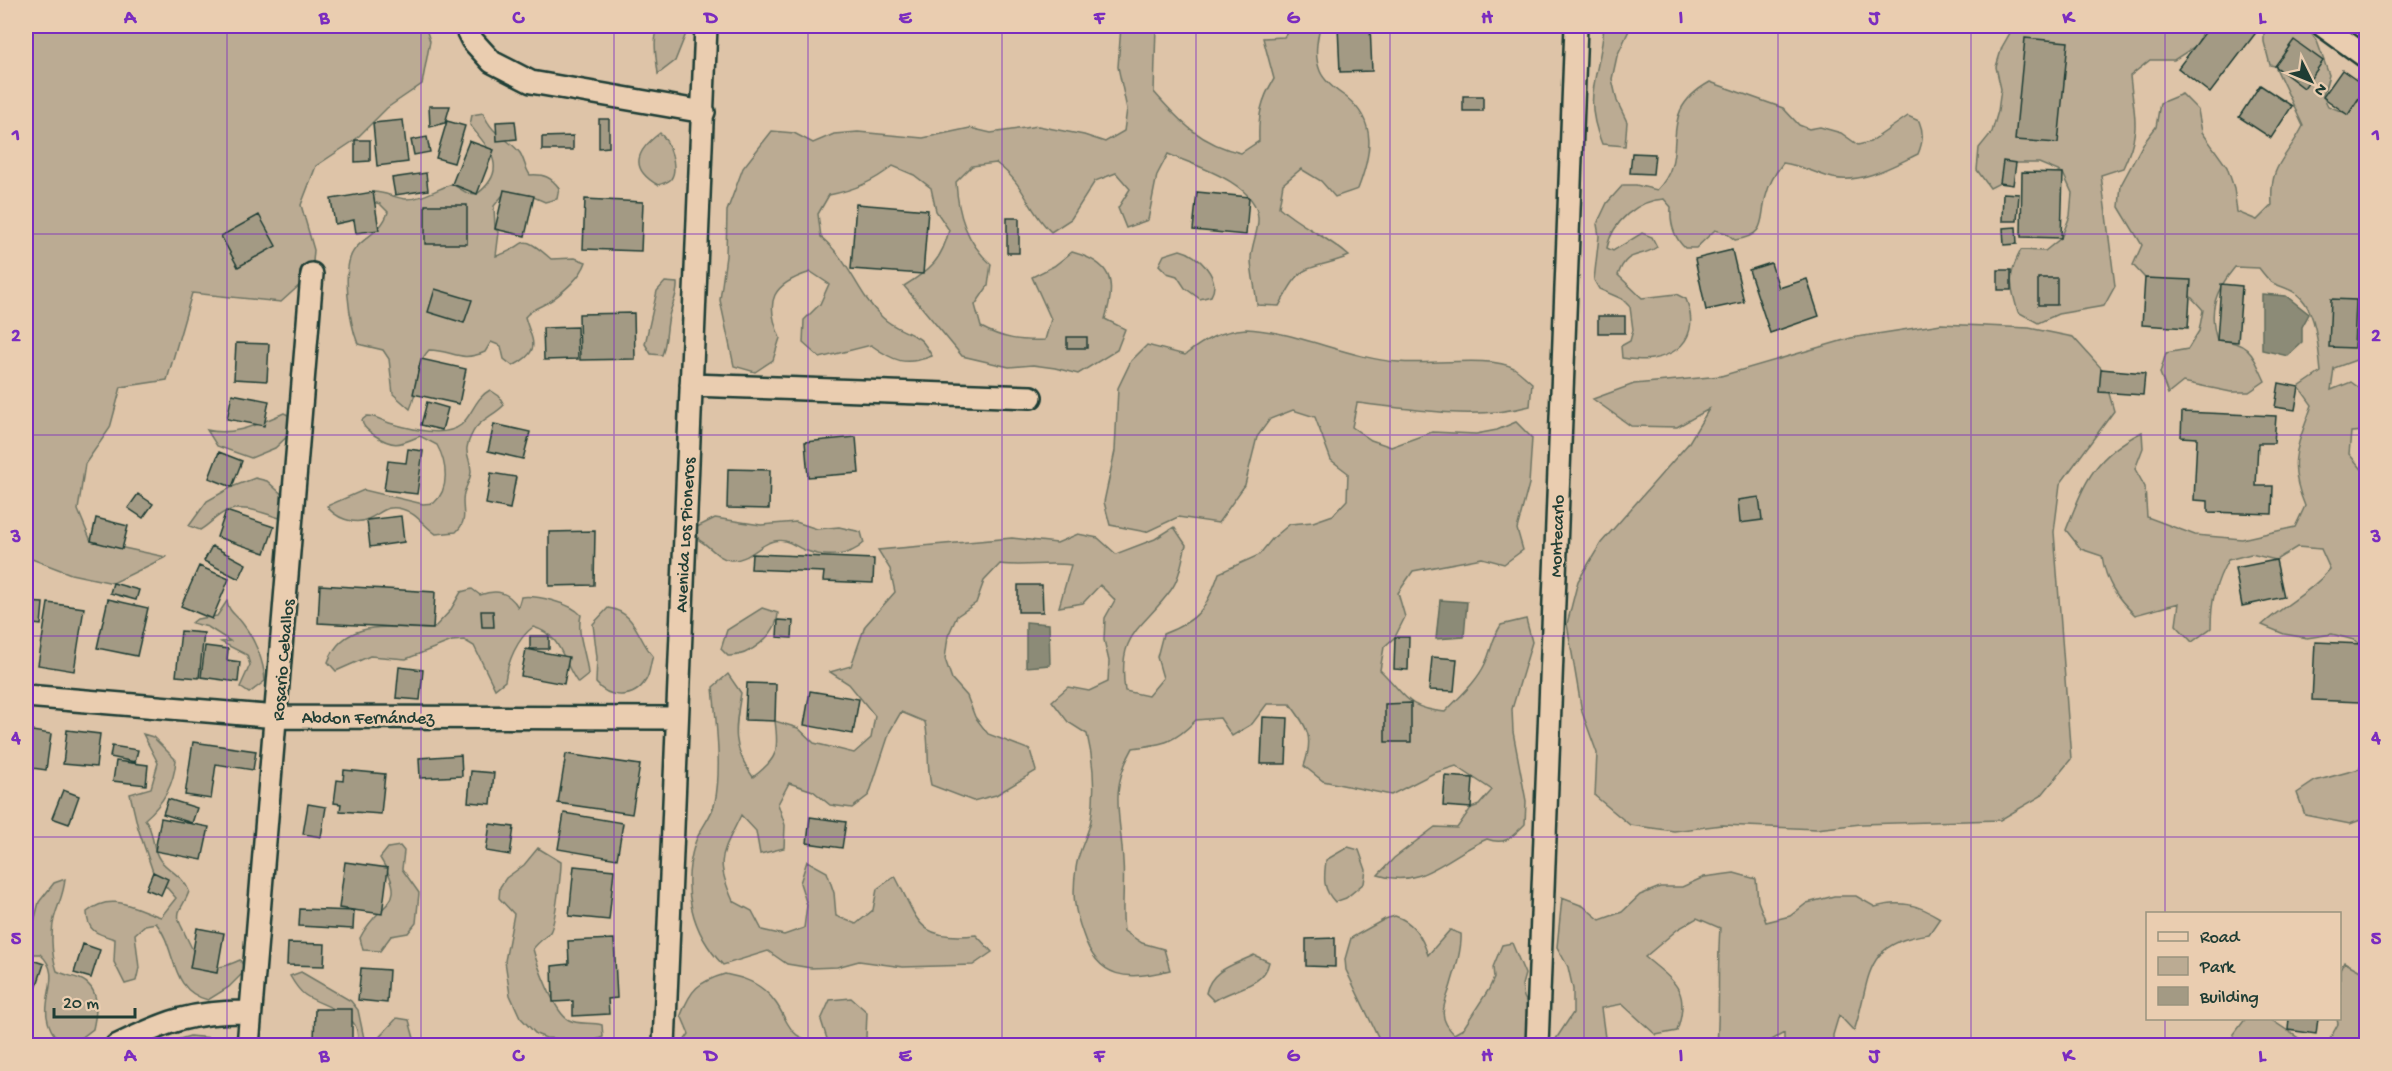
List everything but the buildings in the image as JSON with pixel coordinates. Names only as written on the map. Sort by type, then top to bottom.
[{"type":"street","points":[[465,26],[472,40],[492,62],[531,82],[704,112]]},
{"type":"street","name":"Avenida Los Pioneros","points":[[664,1046],[675,718],[704,112],[706,26]]},
{"type":"street","name":"Montecarlo","points":[[1537,1046],[1576,26]]},
{"type":"street","points":[[2323,26],[2367,57]]},
{"type":"street","name":"Rosario Ceballos","points":[[248,1046],[278,717],[312,274]]},
{"type":"street","points":[[691,386],[1031,397]]},
{"type":"street","name":"Abdon Fernández","points":[[26,696],[278,717],[675,718]]},
{"type":"street","points":[[116,1046],[164,1023],[210,1011],[250,1012]]},
{"type":"green space","points":[[26,26],[425,26],[430,41],[422,84],[387,108],[355,140],[316,166],[301,205],[314,250],[312,274],[281,302],[192,293],[167,380],[121,387],[110,428],[85,464],[78,510],[91,541],[166,557],[113,583],[71,574],[32,559],[26,563]]},
{"type":"green space","points":[[660,26],[689,26],[675,61],[658,74],[655,43]]},
{"type":"green space","points":[[1121,26],[1156,26],[1154,92],[1182,122],[1203,138],[1241,153],[1259,141],[1261,108],[1274,79],[1263,38],[1284,37],[1292,26],[1320,26],[1317,54],[1320,71],[1363,117],[1369,140],[1366,164],[1358,189],[1335,197],[1321,181],[1301,169],[1283,184],[1279,207],[1349,256],[1303,272],[1291,285],[1279,306],[1257,305],[1251,259],[1258,223],[1255,206],[1236,185],[1208,170],[1168,154],[1157,175],[1148,220],[1126,228],[1118,208],[1130,189],[1116,173],[1095,181],[1071,219],[1051,232],[1014,180],[996,163],[972,166],[956,182],[961,216],[969,237],[991,264],[988,286],[975,305],[981,327],[1012,338],[1045,340],[1051,319],[1032,277],[1054,266],[1072,252],[1096,262],[1108,275],[1111,294],[1105,319],[1125,329],[1117,350],[1078,374],[1033,365],[1009,367],[962,356],[904,286],[921,275],[939,257],[949,230],[936,211],[931,188],[914,175],[893,166],[863,185],[829,195],[818,214],[821,237],[840,257],[882,317],[920,339],[932,356],[914,361],[900,361],[871,345],[820,358],[803,343],[804,320],[820,304],[829,284],[811,272],[787,282],[775,295],[772,304],[773,313],[780,338],[773,360],[755,372],[734,366],[720,300],[726,256],[727,211],[743,168],[772,131],[794,133],[813,143],[834,134],[858,132],[923,138],[970,128],[991,133],[1038,126],[1084,135],[1105,142],[1124,131],[1127,109],[1118,67]]},
{"type":"green space","points":[[1604,26],[1631,26],[1617,56],[1612,79],[1617,101],[1627,122],[1625,146],[1602,144],[1593,111],[1594,84]]},
{"type":"green space","points":[[2014,26],[2204,26],[2197,45],[2174,60],[2150,60],[2130,76],[2135,113],[2133,142],[2123,168],[2101,175],[2115,286],[2104,306],[2058,314],[2038,323],[2018,312],[2011,281],[2012,274],[2021,250],[2045,251],[2061,238],[2070,216],[2072,193],[2063,173],[2039,163],[2016,163],[2000,183],[1990,188],[1977,170],[1979,148],[1992,132],[1998,111],[2001,89],[1996,67],[2002,47]]},
{"type":"green space","points":[[2264,26],[2305,26],[2317,41],[2329,75],[2323,96],[2328,106],[2348,114],[2366,90],[2366,362],[2356,360],[2334,368],[2331,390],[2351,382],[2366,393],[2366,431],[2351,432],[2349,454],[2366,474],[2366,647],[2354,640],[2332,634],[2307,638],[2284,634],[2262,625],[2314,585],[2330,569],[2321,549],[2297,547],[2276,560],[2251,554],[2228,560],[2215,593],[2211,628],[2192,642],[2176,625],[2179,603],[2135,615],[2122,602],[2113,588],[2106,574],[2102,556],[2081,549],[2066,530],[2085,484],[2101,461],[2125,441],[2142,432],[2143,448],[2135,469],[2145,487],[2147,517],[2195,535],[2242,539],[2295,527],[2305,506],[2296,478],[2295,466],[2298,444],[2312,405],[2299,387],[2321,372],[2315,327],[2307,305],[2292,291],[2271,282],[2259,268],[2235,267],[2222,284],[2215,301],[2214,329],[2217,340],[2243,346],[2253,356],[2265,381],[2249,392],[2231,392],[2183,382],[2168,394],[2160,373],[2166,353],[2188,349],[2199,331],[2203,310],[2190,295],[2178,286],[2145,278],[2133,265],[2142,245],[2119,207],[2121,185],[2143,144],[2156,127],[2160,103],[2182,94],[2198,110],[2202,132],[2227,167],[2234,188],[2237,212],[2257,220],[2272,205],[2273,180],[2276,171],[2303,126],[2275,66],[2270,65],[2264,42]]},
{"type":"green space","points":[[1710,82],[1783,108],[1799,125],[1809,129],[1820,127],[1841,133],[1858,145],[1870,142],[1908,116],[1919,121],[1921,125],[1920,150],[1918,154],[1888,168],[1855,178],[1833,178],[1783,163],[1769,187],[1760,225],[1753,234],[1746,238],[1735,240],[1726,233],[1715,230],[1696,248],[1685,248],[1675,234],[1671,207],[1664,199],[1654,200],[1636,208],[1620,221],[1607,248],[1613,251],[1642,233],[1652,237],[1657,247],[1625,261],[1618,275],[1642,298],[1676,294],[1686,299],[1690,330],[1685,341],[1665,356],[1637,360],[1622,358],[1621,346],[1630,341],[1633,330],[1630,307],[1622,299],[1599,289],[1594,280],[1599,236],[1597,224],[1607,203],[1623,185],[1636,185],[1657,190],[1673,162],[1677,121],[1682,107],[1692,95]]},
{"type":"green space","points":[[483,113],[496,132],[520,153],[530,175],[547,177],[559,188],[557,199],[545,202],[529,195],[502,196],[494,206],[495,229],[499,232],[496,256],[527,242],[551,259],[575,258],[586,262],[567,288],[525,317],[533,345],[529,355],[513,366],[504,359],[501,346],[491,342],[485,352],[469,356],[429,350],[420,364],[410,409],[393,394],[389,359],[383,350],[358,344],[348,295],[350,257],[355,249],[382,224],[388,212],[380,204],[369,201],[373,192],[412,199],[452,184],[467,193],[477,194],[487,185],[494,168],[493,159],[484,142],[470,125],[472,115]]},
{"type":"green space","points":[[660,133],[670,148],[674,168],[671,179],[658,185],[642,172],[639,159],[641,152]]},
{"type":"green space","points":[[1180,250],[1194,256],[1211,275],[1214,289],[1211,296],[1200,299],[1185,288],[1177,276],[1167,273],[1159,265],[1164,255]]},
{"type":"green space","points":[[665,282],[677,283],[677,292],[669,316],[662,355],[651,354],[645,344],[657,291]]},
{"type":"green space","points":[[1941,324],[2029,328],[2073,337],[2102,369],[2114,411],[2060,484],[2054,532],[2071,759],[2041,796],[2000,820],[1861,824],[1816,829],[1722,825],[1674,831],[1630,825],[1595,796],[1597,753],[1582,712],[1567,624],[1578,581],[1601,543],[1688,444],[1709,409],[1677,427],[1631,426],[1593,399],[1634,384],[1721,376],[1851,338]]},
{"type":"green space","points":[[1246,329],[1284,335],[1380,360],[1412,363],[1476,361],[1504,364],[1514,368],[1532,383],[1530,406],[1487,413],[1422,411],[1357,403],[1352,427],[1371,440],[1391,447],[1432,432],[1476,434],[1497,430],[1516,422],[1532,438],[1529,484],[1517,529],[1523,550],[1504,564],[1482,558],[1413,571],[1398,593],[1405,617],[1395,637],[1384,647],[1380,670],[1414,704],[1445,712],[1467,690],[1481,671],[1501,625],[1526,619],[1532,642],[1512,709],[1513,732],[1526,801],[1525,824],[1504,841],[1487,839],[1422,874],[1408,878],[1378,875],[1394,858],[1435,827],[1457,828],[1471,808],[1479,805],[1492,790],[1456,766],[1434,773],[1391,795],[1323,781],[1304,766],[1309,747],[1308,733],[1290,704],[1267,704],[1252,724],[1232,736],[1220,718],[1196,720],[1175,738],[1133,748],[1125,763],[1118,791],[1124,931],[1142,943],[1164,949],[1170,970],[1128,976],[1106,969],[1089,949],[1075,902],[1077,862],[1090,826],[1093,809],[1094,777],[1087,734],[1068,722],[1052,701],[1068,687],[1089,691],[1108,682],[1109,661],[1104,640],[1105,618],[1115,600],[1100,585],[1083,603],[1059,607],[1071,565],[1000,564],[984,581],[976,603],[957,616],[948,636],[945,659],[952,679],[967,696],[975,717],[988,734],[1030,750],[1036,771],[996,795],[973,801],[931,785],[925,722],[901,712],[890,731],[869,795],[852,808],[830,805],[813,791],[789,783],[778,804],[785,825],[784,848],[760,854],[756,831],[741,815],[725,848],[722,865],[733,901],[752,911],[762,930],[784,935],[804,928],[807,905],[800,883],[807,861],[827,872],[834,893],[836,916],[856,924],[873,910],[877,889],[895,876],[922,925],[941,935],[976,935],[992,952],[973,965],[903,967],[859,961],[837,967],[811,968],[787,964],[768,951],[723,965],[712,952],[696,924],[689,893],[689,876],[695,843],[709,818],[717,789],[718,745],[713,687],[728,674],[741,693],[736,737],[741,756],[753,777],[768,765],[775,753],[777,739],[775,721],[798,728],[814,743],[854,753],[871,738],[875,716],[849,684],[830,672],[851,666],[865,626],[895,592],[890,569],[878,550],[1012,538],[1057,543],[1078,534],[1098,538],[1116,554],[1155,539],[1174,527],[1186,545],[1177,580],[1134,634],[1125,656],[1123,671],[1125,691],[1148,696],[1163,678],[1157,657],[1163,634],[1185,624],[1200,612],[1219,573],[1259,555],[1272,539],[1290,524],[1313,522],[1333,515],[1347,500],[1348,473],[1331,460],[1315,417],[1293,410],[1270,419],[1257,437],[1245,485],[1218,523],[1178,517],[1146,532],[1110,525],[1104,502],[1115,451],[1118,388],[1131,361],[1147,345],[1185,355],[1199,344],[1214,337]]},
{"type":"green space","points":[[490,390],[499,396],[504,405],[479,424],[467,445],[471,474],[463,498],[463,523],[456,532],[436,534],[411,513],[396,508],[388,509],[363,521],[351,521],[339,517],[327,506],[364,490],[423,504],[434,503],[443,491],[445,483],[445,468],[437,445],[420,436],[397,444],[387,442],[368,430],[362,420],[371,416],[418,430],[446,431],[461,425],[481,397]]},
{"type":"green space","points":[[284,413],[294,418],[293,431],[275,448],[251,458],[217,446],[207,430],[227,432],[237,430]]},
{"type":"green space","points":[[255,478],[267,481],[286,498],[284,519],[249,509],[234,509],[224,512],[200,530],[189,526],[207,501],[232,487]]},
{"type":"green space","points":[[715,518],[761,525],[796,522],[817,529],[839,527],[861,532],[864,543],[844,554],[829,555],[814,553],[777,540],[738,560],[730,560],[721,557],[699,540],[695,528]]},
{"type":"green space","points":[[472,589],[480,595],[492,592],[502,593],[511,598],[518,607],[521,597],[527,597],[553,601],[576,611],[581,615],[580,630],[588,675],[578,683],[556,643],[543,631],[533,627],[514,651],[505,681],[495,689],[474,646],[464,640],[452,641],[406,659],[370,656],[336,671],[328,662],[336,647],[346,637],[358,631],[387,627],[433,629],[450,611],[461,592]]},
{"type":"green space","points":[[227,601],[231,611],[251,637],[263,666],[265,681],[249,693],[240,687],[250,665],[247,655],[221,642],[230,641],[208,627],[192,623],[197,619],[217,616]]},
{"type":"green space","points":[[608,608],[617,610],[630,620],[653,656],[646,680],[641,687],[628,694],[608,692],[596,683],[597,657],[593,624]]},
{"type":"green space","points":[[762,608],[778,613],[773,629],[753,649],[728,656],[721,649],[727,630]]},
{"type":"green space","points":[[143,734],[153,737],[176,760],[173,777],[166,793],[145,819],[160,860],[189,891],[179,912],[180,924],[195,954],[205,965],[219,967],[240,960],[246,970],[229,987],[208,1000],[195,995],[186,988],[175,967],[163,933],[156,923],[145,925],[135,934],[139,968],[136,981],[125,984],[114,962],[115,939],[95,931],[89,924],[87,912],[105,903],[115,902],[133,906],[161,917],[176,898],[153,872],[138,828],[130,794],[151,788],[158,763]]},
{"type":"green space","points":[[2366,759],[2366,818],[2350,824],[2305,815],[2297,793],[2315,781],[2359,769]]},
{"type":"green space","points":[[400,846],[404,851],[402,869],[419,893],[416,923],[408,933],[391,936],[380,951],[363,950],[360,938],[393,895],[389,874],[380,858],[388,848]]},
{"type":"green space","points":[[1348,847],[1359,850],[1366,870],[1364,883],[1346,898],[1335,902],[1325,882],[1326,860]]},
{"type":"green space","points":[[538,848],[561,862],[561,868],[552,927],[533,949],[547,988],[564,1016],[576,1022],[602,1025],[603,1037],[593,1041],[546,1038],[536,1034],[520,1017],[510,995],[505,961],[514,914],[499,898],[500,887],[506,878],[524,865]]},
{"type":"green space","points":[[1734,873],[1756,879],[1758,901],[1766,922],[1790,916],[1807,903],[1834,896],[1856,896],[1875,907],[1893,904],[1909,905],[1924,909],[1940,918],[1929,934],[1907,939],[1891,946],[1880,955],[1872,966],[1867,980],[1854,1031],[1839,1015],[1833,1035],[1833,1045],[1784,1045],[1784,1033],[1763,1045],[1717,1045],[1720,928],[1697,918],[1678,929],[1645,957],[1665,973],[1678,988],[1682,1006],[1677,1031],[1656,1035],[1622,1004],[1601,1008],[1606,1045],[1552,1045],[1573,1013],[1573,989],[1568,967],[1557,947],[1562,898],[1583,906],[1600,920],[1622,912],[1640,895],[1660,887],[1682,887],[1704,877]]},
{"type":"green space","points":[[65,879],[53,926],[53,957],[57,971],[87,983],[96,1001],[93,1029],[72,1045],[60,1042],[51,1029],[47,1017],[51,974],[48,964],[40,954],[26,954],[26,936],[33,926],[39,902],[54,883]]},
{"type":"green space","points":[[1395,916],[1412,926],[1423,942],[1428,955],[1450,930],[1461,934],[1457,964],[1443,1014],[1448,1027],[1454,1034],[1463,1029],[1489,989],[1494,978],[1493,967],[1502,945],[1512,943],[1525,974],[1522,985],[1529,1007],[1530,1046],[1382,1045],[1346,970],[1345,959],[1351,938]]},
{"type":"green space","points":[[1254,955],[1269,962],[1261,977],[1214,1001],[1206,993],[1218,973]]},
{"type":"green space","points":[[2344,962],[2366,974],[2366,1045],[2231,1045],[2234,1034],[2244,1020],[2272,1020],[2303,1041],[2327,1044],[2338,1024],[2337,1020],[2341,1020],[2341,968]]},
{"type":"green space","points":[[301,972],[351,1001],[358,1010],[365,1043],[363,1045],[356,1045],[358,1034],[349,1018],[298,989],[290,976]]},
{"type":"green space","points":[[725,974],[750,981],[764,990],[773,999],[794,1032],[801,1038],[812,1041],[828,1042],[821,1020],[830,1000],[851,998],[867,1012],[866,1037],[870,1045],[681,1045],[689,1034],[681,1015],[688,999],[702,984]]},
{"type":"green space","points":[[397,1018],[409,1020],[415,1042],[419,1045],[372,1045]]},
{"type":"green space","points":[[190,1036],[219,1039],[236,1045],[155,1046]]},
{"type":"shaded area","points":[[2262,294],[2286,296],[2309,314],[2302,327],[2302,343],[2288,356],[2262,350]]},
{"type":"shaded area","points":[[1440,600],[1467,602],[1464,637],[1436,639]]},
{"type":"shaded area","points":[[1026,622],[1049,624],[1050,665],[1026,667]]}]
